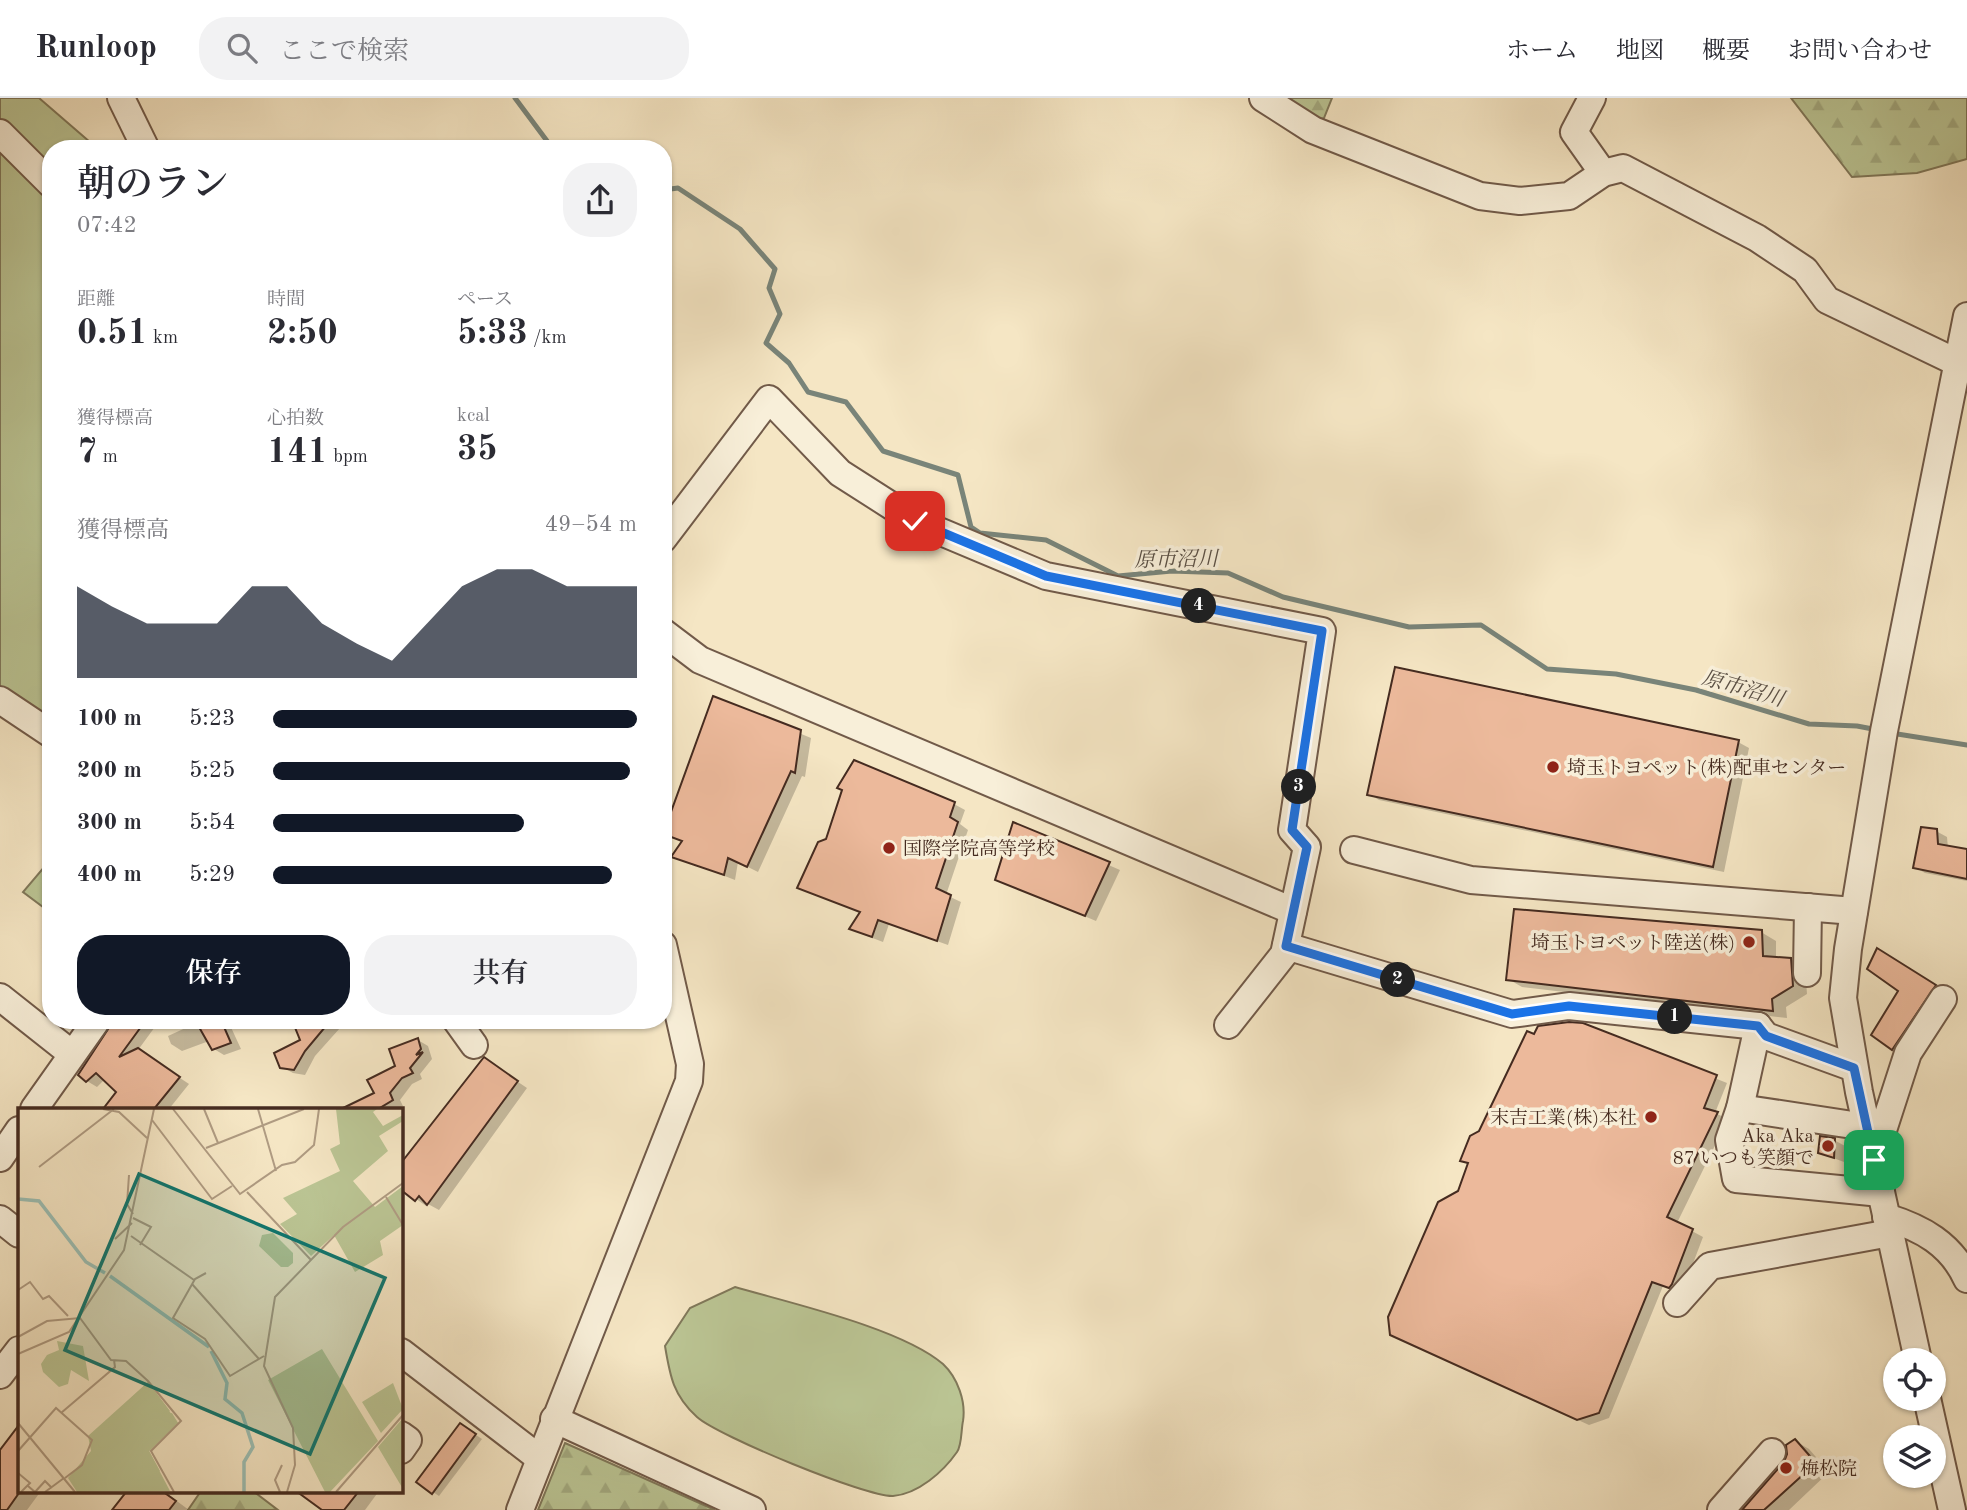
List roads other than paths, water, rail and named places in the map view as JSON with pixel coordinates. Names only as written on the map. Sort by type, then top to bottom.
[{"type":"street","points":[[121,98],[142,140]]},
{"type":"street","points":[[1263,98],[1313,130],[1480,196],[1520,201],[1569,197],[1603,173],[1623,168],[1757,238],[1805,270],[1827,300],[1961,361]]},
{"type":"street","points":[[1592,98],[1574,132],[1603,173]]},
{"type":"street","points":[[0,133],[42,175]]},
{"type":"street","points":[[1915,1348],[1866,1127],[1843,998],[1854,911],[1883,738],[1961,361],[1967,316]]},
{"type":"street","points":[[672,527],[769,400],[840,473],[915,521],[1046,576],[1322,631],[1292,830],[1307,847],[1286,946],[1284,954],[1228,1025]]},
{"type":"street","points":[[672,639],[700,660],[1293,911]]},
{"type":"street","points":[[0,700],[42,728]]},
{"type":"street","points":[[1354,850],[1471,880],[1854,911]]},
{"type":"street","points":[[1807,973],[1808,907]]},
{"type":"street","points":[[1286,946],[1512,1014],[1569,1006],[1758,1026],[1766,1036],[1854,1068]]},
{"type":"street","points":[[520,1510],[689,1081],[690,1064],[672,985]]},
{"type":"street","points":[[1874,1160],[1908,1053],[1943,999]]},
{"type":"street","points":[[2,1004],[72,1054]]},
{"type":"street","points":[[1758,1026],[1740,1108],[1729,1139],[1736,1179],[1886,1214],[1918,1227],[1943,1245],[1967,1279]]},
{"type":"street","points":[[35,1108],[90,1029]]},
{"type":"street","points":[[462,1029],[474,1045]]},
{"type":"street","points":[[1740,1108],[1866,1127]]},
{"type":"street","points":[[0,1158],[18,1131]]},
{"type":"street","points":[[1677,1303],[1710,1266],[1886,1214]]},
{"type":"street","points":[[0,1219],[18,1233]]},
{"type":"street","points":[[0,1375],[18,1351]]},
{"type":"street","points":[[402,1354],[539,1458]]},
{"type":"street","points":[[1930,1411],[1952,1510]]},
{"type":"street","points":[[554,1419],[752,1510]]},
{"type":"street","points":[[402,1436],[408,1440],[402,1449]]},
{"type":"street","points":[[1721,1510],[1772,1452]]},
{"type":"waterway","name":"原市沼川","points":[[515,98],[546,140]]},
{"type":"waterway","name":"原市沼川","points":[[672,189],[678,188],[740,229],[775,269],[769,288],[780,314],[766,343],[789,363],[808,392],[846,402],[883,451],[958,475],[971,527],[980,533],[1046,540],[1118,576],[1172,571],[1228,573],[1283,597],[1409,627],[1481,625],[1547,669],[1616,674],[1696,690],[1809,724],[1857,726],[1878,730]]},
{"type":"waterway","name":"原市沼川","points":[[1891,733],[1967,745]]},
{"type":"place","name":"埼玉トヨペット(株)配車センター","points":[[1553,767]]},
{"type":"place","name":"国際学院高等学校","points":[[889,848]]},
{"type":"place","name":"埼玉トヨペット陸送(株)","points":[[1749,942]]},
{"type":"place","name":"末吉工業(株)本社","points":[[1651,1117]]},
{"type":"place","name":"Aka Aka 87 いつも笑顔で","points":[[1828,1146]]},
{"type":"place","name":"梅松院","points":[[1786,1468]]}]
